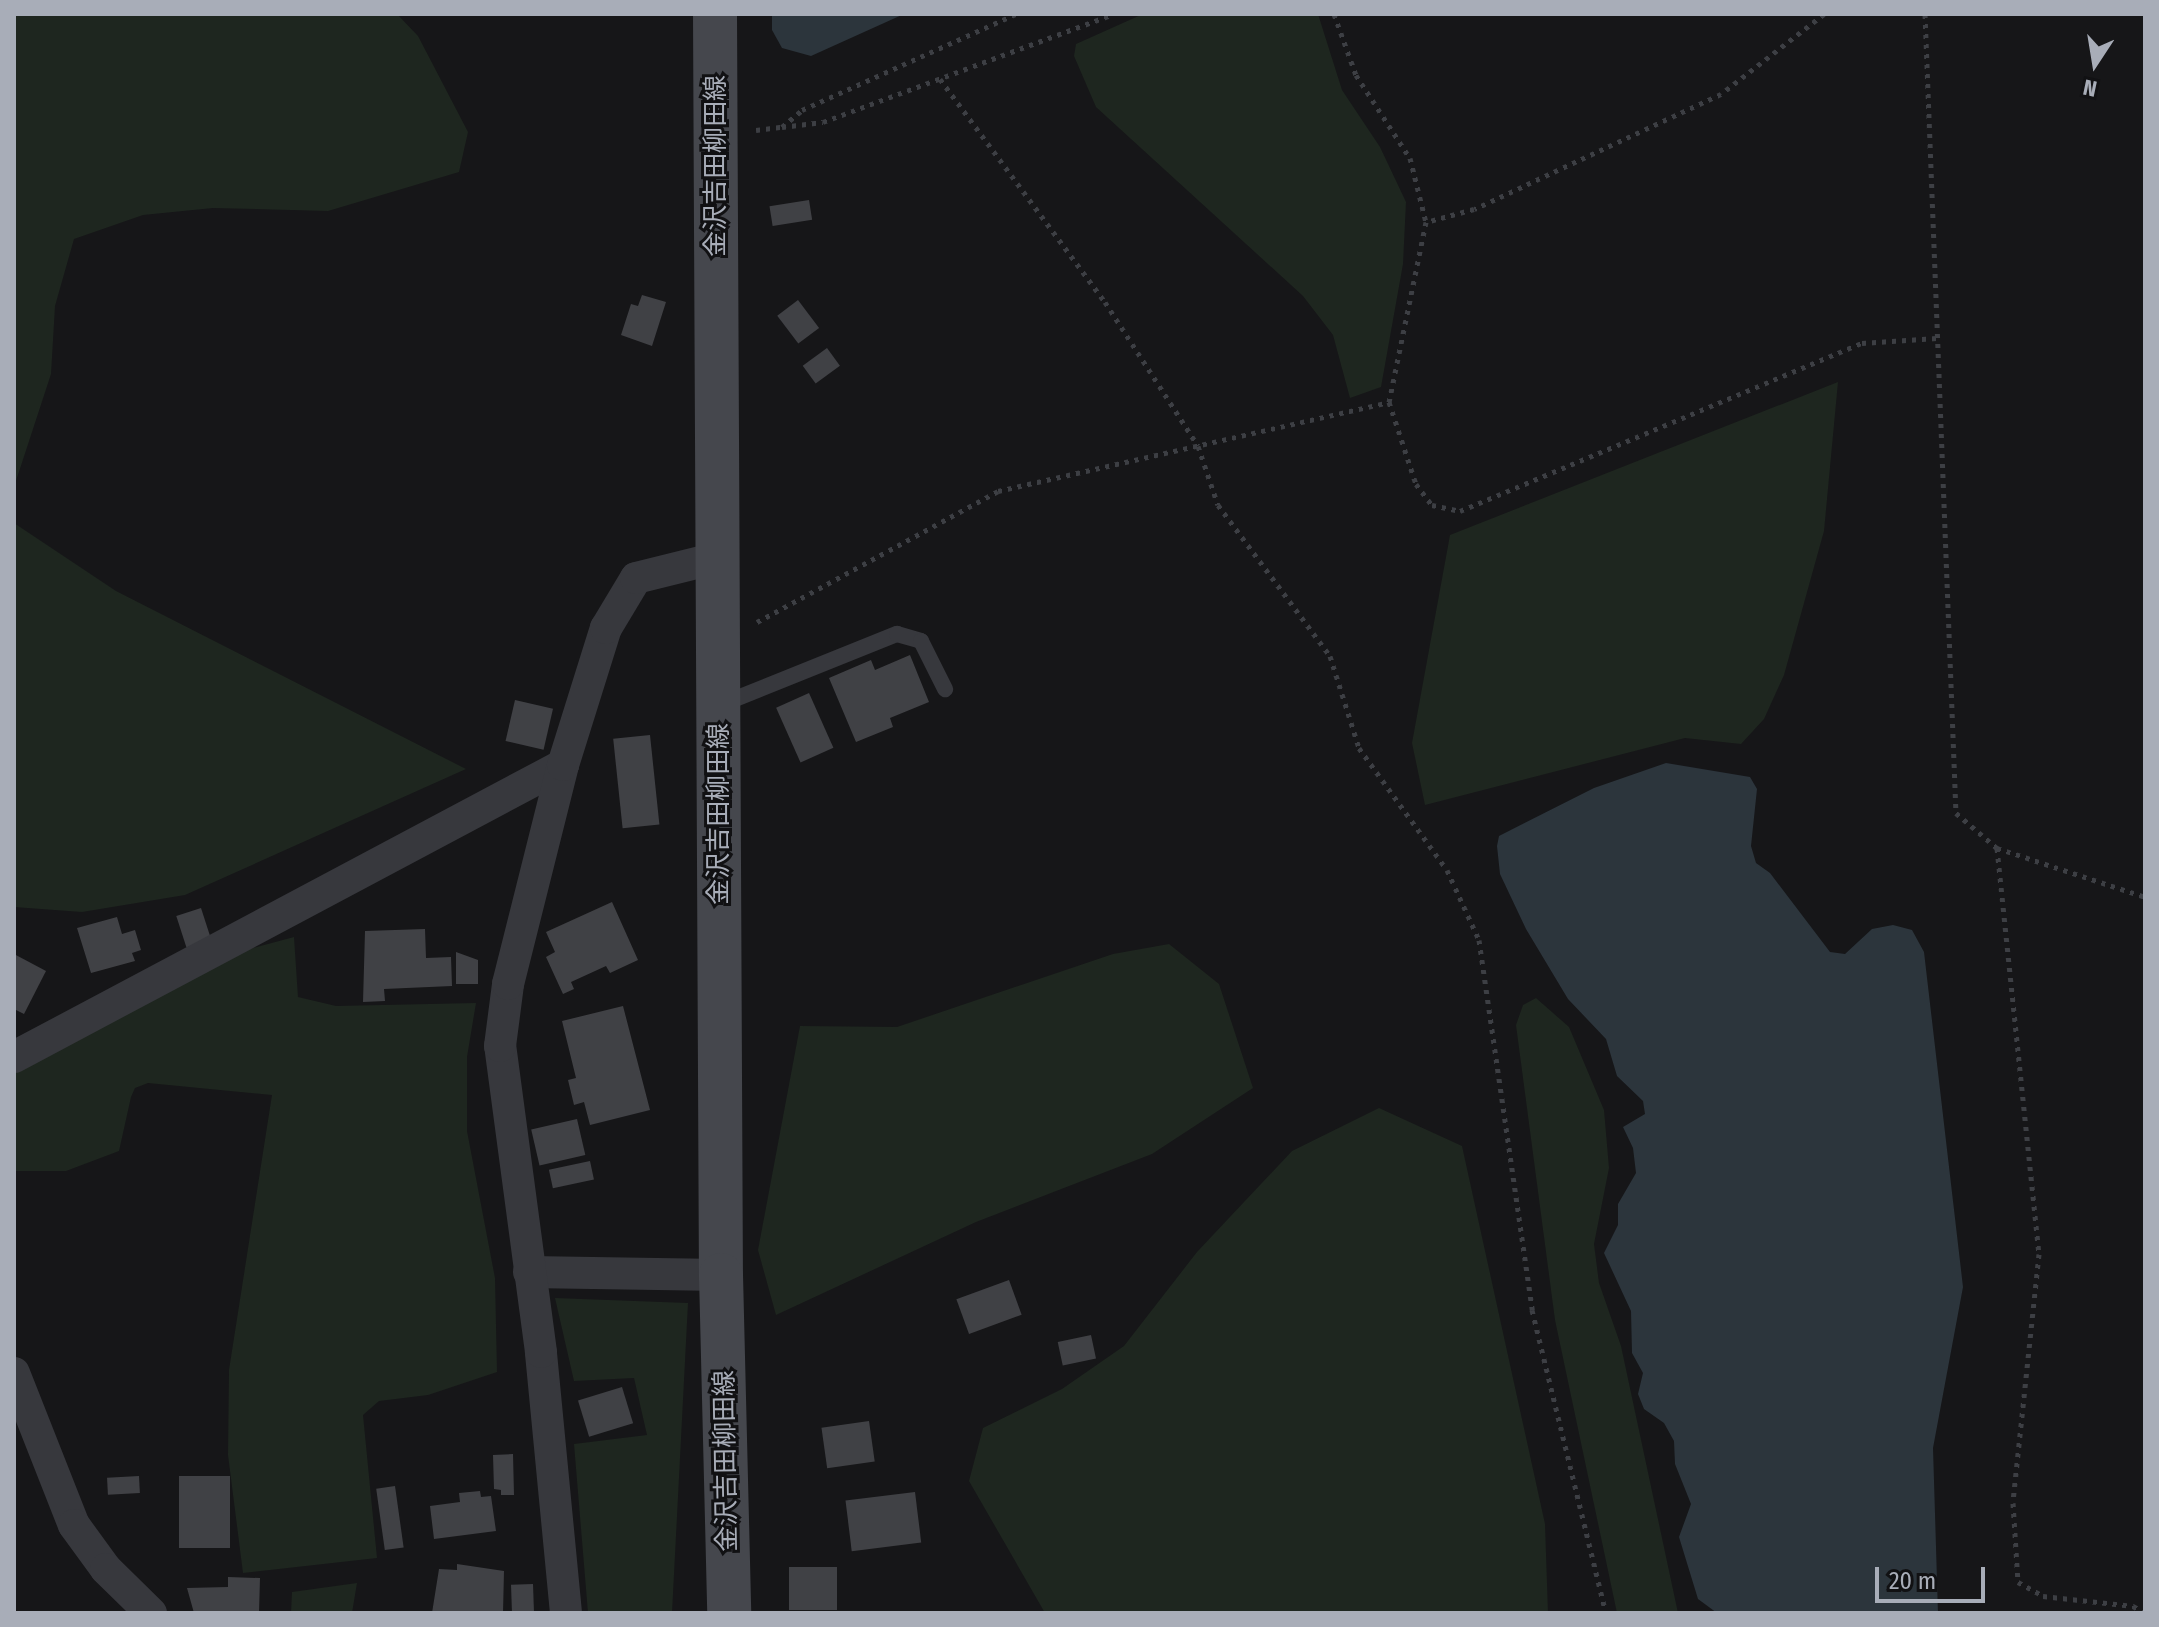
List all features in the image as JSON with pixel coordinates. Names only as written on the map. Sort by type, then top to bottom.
[{"type":"main road","name":"金沢吉田柳田線","points":[[715,14],[721,1275],[729,1613]]},
{"type":"street","points":[[566,1613],[529,1272],[500,1046],[508,984],[563,765],[606,628],[636,578],[717,558]]},
{"type":"street","points":[[14,1057],[563,765]]},
{"type":"street","points":[[529,1272],[721,1275]]},
{"type":"street","points":[[14,1373],[74,1525],[106,1569],[151,1613]]},
{"type":"lane","points":[[718,706],[897,634],[921,641],[945,689]]},
{"type":"path","points":[[782,127],[802,110],[1016,14]]},
{"type":"path","points":[[716,133],[823,122],[1113,14]]},
{"type":"path","points":[[1334,14],[1356,75],[1410,158],[1426,222],[1389,402],[1416,484],[1432,505],[1460,511],[1862,343],[1937,338]]},
{"type":"path","points":[[1426,222],[1474,209],[1721,94],[1824,14]]},
{"type":"path","points":[[1925,14],[1956,813],[1997,848],[2145,897]]},
{"type":"path","points":[[940,79],[1105,302],[1198,446],[1218,505],[1330,656],[1359,748],[1447,870],[1479,940],[1532,1310],[1606,1613]]},
{"type":"path","points":[[718,642],[998,491],[1389,402]]},
{"type":"path","points":[[1997,848],[2039,1254],[2013,1503],[2018,1582],[2043,1596],[2133,1606],[2145,1613]]},
{"type":"shaded area","points":[[14,14],[397,14],[418,36],[468,132],[459,172],[328,211],[213,208],[143,215],[74,239],[55,306],[51,374],[14,487]]},
{"type":"shaded area","points":[[772,14],[904,14],[811,56],[782,48],[772,30]]},
{"type":"shaded area","points":[[1143,14],[1318,14],[1342,90],[1380,147],[1406,202],[1403,264],[1381,387],[1350,398],[1333,335],[1303,296],[1096,107],[1074,56],[1076,44]]},
{"type":"shaded area","points":[[1838,382],[1824,531],[1784,675],[1764,719],[1741,744],[1685,738],[1425,805],[1412,743],[1450,535]]},
{"type":"shaded area","points":[[14,523],[116,591],[466,769],[185,895],[82,912],[14,907]]},
{"type":"shaded area","points":[[1666,763],[1750,777],[1757,789],[1751,846],[1756,863],[1770,873],[1830,952],[1845,954],[1872,929],[1893,925],[1912,930],[1924,952],[1963,1287],[1933,1448],[1938,1613],[1717,1613],[1698,1599],[1679,1537],[1691,1504],[1675,1464],[1674,1441],[1664,1423],[1644,1409],[1638,1394],[1643,1373],[1632,1353],[1631,1311],[1604,1253],[1618,1225],[1618,1204],[1636,1173],[1633,1148],[1623,1127],[1645,1114],[1643,1101],[1617,1076],[1606,1039],[1568,999],[1526,929],[1500,874],[1497,846],[1499,836],[1594,788]]},
{"type":"shaded area","points":[[294,937],[298,997],[336,1006],[476,1003],[467,1057],[467,1131],[495,1278],[497,1372],[428,1395],[379,1401],[363,1415],[377,1558],[243,1573],[228,1455],[229,1370],[272,1095],[148,1083],[135,1088],[131,1097],[119,1151],[66,1171],[14,1171],[14,1066],[220,957]]},
{"type":"shaded area","points":[[1169,944],[1219,984],[1253,1088],[1152,1154],[976,1222],[776,1315],[758,1250],[800,1026],[897,1027],[1113,954]]},
{"type":"shaded area","points":[[1536,998],[1569,1027],[1604,1110],[1609,1168],[1594,1244],[1599,1283],[1621,1346],[1678,1613],[1617,1613],[1555,1320],[1516,1025],[1523,1005]]},
{"type":"shaded area","points":[[1379,1108],[1462,1146],[1545,1524],[1548,1613],[1045,1613],[969,1481],[983,1428],[1062,1389],[1124,1346],[1197,1252],[1292,1151]]},
{"type":"shaded area","points":[[555,1298],[688,1303],[672,1613],[588,1613],[574,1444],[647,1435],[634,1378],[574,1381]]},
{"type":"shaded area","points":[[357,1583],[352,1613],[291,1613],[292,1592]]},
{"type":"building","points":[[809,200],[812,220],[773,226],[769,206]]},
{"type":"building","points":[[642,295],[666,302],[652,346],[621,335],[631,304],[638,306]]},
{"type":"building","points":[[798,300],[819,328],[798,344],[777,316]]},
{"type":"building","points":[[827,348],[840,366],[816,383],[803,366]]},
{"type":"building","points":[[910,655],[929,702],[890,718],[893,727],[856,742],[829,678],[871,660],[875,670]]},
{"type":"building","points":[[809,693],[833,748],[801,762],[776,708]]},
{"type":"building","points":[[515,700],[553,709],[544,750],[506,741]]},
{"type":"building","points":[[650,735],[659,825],[623,828],[613,739]]},
{"type":"building","points":[[612,902],[638,960],[610,973],[606,966],[571,982],[574,989],[563,994],[546,957],[555,952],[546,932]]},
{"type":"building","points":[[201,908],[211,939],[186,947],[176,916]]},
{"type":"building","points":[[117,917],[122,934],[135,930],[141,950],[132,953],[135,961],[91,973],[77,928]]},
{"type":"building","points":[[425,929],[426,958],[451,957],[452,986],[384,989],[385,1001],[363,1002],[365,931]]},
{"type":"building","points":[[456,952],[478,960],[478,984],[456,984]]},
{"type":"building","points":[[14,954],[46,971],[24,1014],[14,1009]]},
{"type":"building","points":[[623,1006],[650,1110],[590,1125],[584,1102],[574,1105],[568,1080],[576,1078],[562,1021]]},
{"type":"building","points":[[577,1119],[585,1155],[540,1166],[531,1130]]},
{"type":"building","points":[[590,1161],[594,1180],[553,1188],[549,1170]]},
{"type":"building","points":[[1009,1280],[1022,1315],[969,1334],[956,1299]]},
{"type":"building","points":[[1091,1335],[1096,1358],[1063,1366],[1058,1342]]},
{"type":"building","points":[[622,1387],[633,1423],[589,1437],[578,1400]]},
{"type":"building","points":[[869,1421],[875,1462],[827,1468],[821,1428]]},
{"type":"building","points":[[513,1454],[514,1495],[501,1495],[501,1490],[494,1489],[493,1455]]},
{"type":"building","points":[[139,1476],[140,1493],[108,1495],[107,1478]]},
{"type":"building","points":[[179,1476],[230,1476],[230,1548],[179,1548]]},
{"type":"building","points":[[395,1486],[404,1547],[385,1550],[376,1489]]},
{"type":"building","points":[[480,1491],[481,1497],[491,1496],[496,1531],[434,1539],[430,1506],[460,1502],[459,1493]]},
{"type":"building","points":[[915,1492],[921,1543],[852,1551],[846,1501]]},
{"type":"building","points":[[457,1564],[504,1571],[503,1613],[432,1613],[439,1569],[457,1570]]},
{"type":"building","points":[[789,1567],[837,1567],[837,1610],[789,1610]]},
{"type":"building","points":[[228,1577],[260,1578],[259,1613],[194,1613],[187,1588],[228,1587]]},
{"type":"building","points":[[533,1584],[534,1613],[512,1613],[511,1585]]}]
